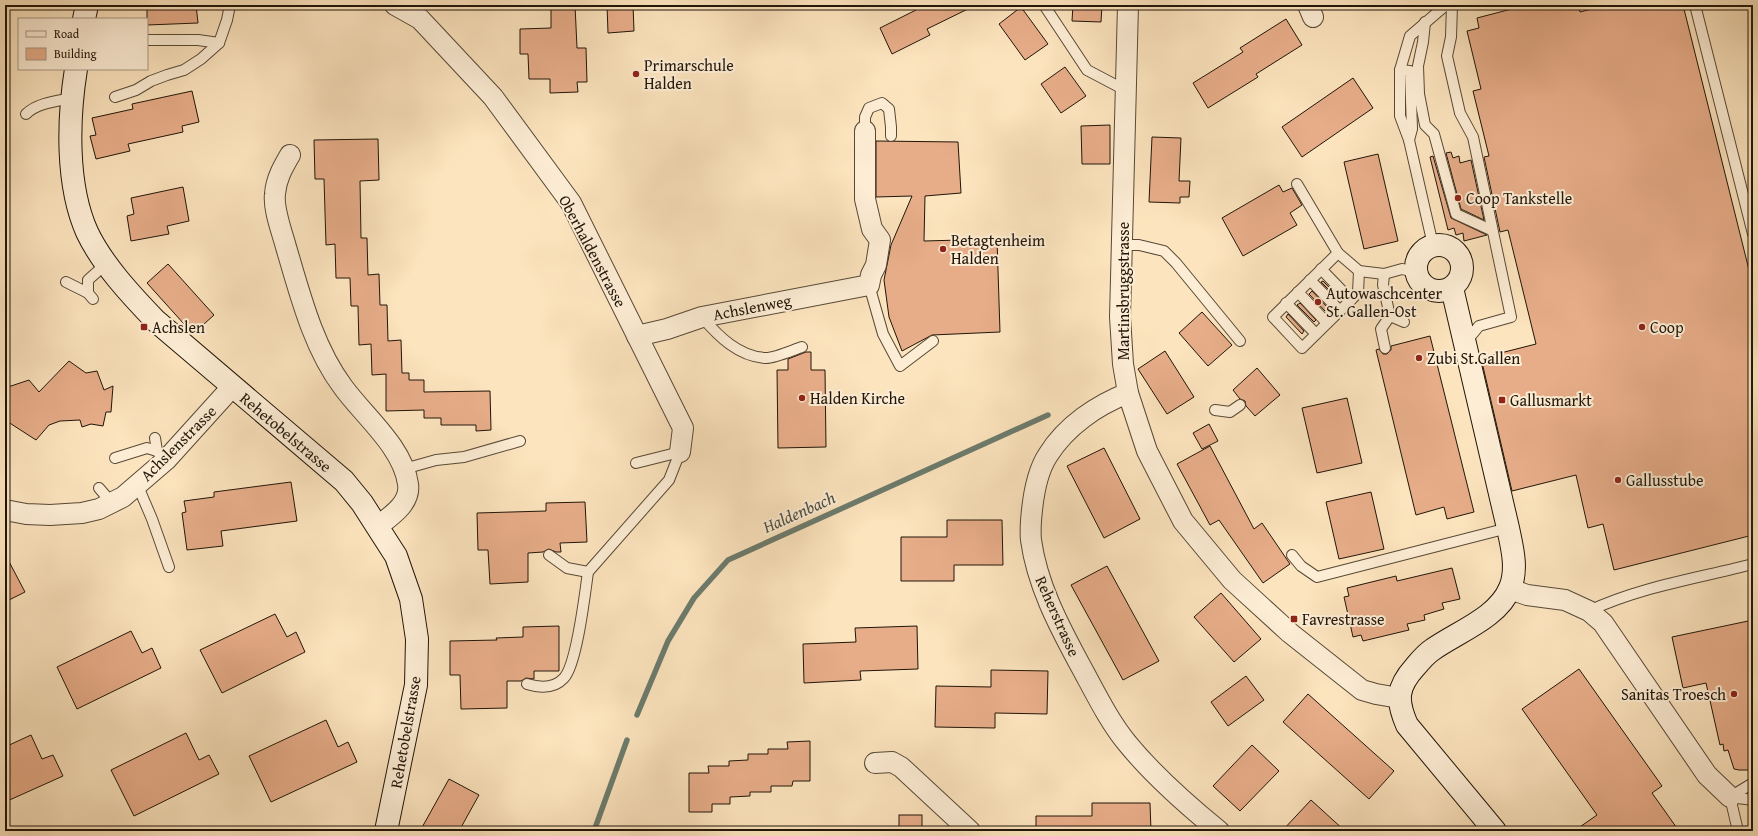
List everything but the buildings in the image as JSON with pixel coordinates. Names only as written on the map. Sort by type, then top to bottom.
[{"type":"street","points":[[84,18],[87,5]]},
{"type":"street","name":"Oberhaldenstrasse","points":[[395,5],[420,18],[493,97],[571,203],[683,428],[680,452]]},
{"type":"street","name":"Martinsbruggstrasse","points":[[1128,5],[1120,317],[1123,364],[1128,393],[1147,451],[1183,521],[1232,580],[1290,633],[1362,690],[1399,698]]},
{"type":"street","name":"Rehetobelstrasse","points":[[76,70],[72,98],[70,144],[75,191],[87,231],[107,263],[133,297],[156,321],[344,482],[362,503],[396,556],[411,599],[417,639],[416,685],[386,831]]},
{"type":"street","points":[[865,131],[865,199],[872,229],[880,240],[876,265],[871,275],[869,285]]},
{"type":"street","points":[[290,155],[279,174],[274,195],[279,224],[296,284],[325,359],[342,387],[387,440],[404,469],[409,486],[404,505],[378,526]]},
{"type":"street","points":[[1433,245],[1444,245],[1452,248],[1462,262],[1462,275],[1458,282],[1452,288],[1444,291],[1428,289],[1419,280],[1416,272],[1416,262],[1420,254],[1426,248],[1433,245]]},
{"type":"street","name":"Achslenweg","points":[[637,336],[667,329],[702,317],[869,285]]},
{"type":"street","points":[[1452,288],[1508,528],[1514,567],[1513,580],[1510,589],[1501,602],[1480,621],[1431,650],[1419,662],[1407,676],[1399,698],[1401,710],[1407,724],[1495,831]]},
{"type":"street","name":"Achslenstrasse","points":[[5,510],[26,514],[70,514],[100,509],[105,495],[123,496],[137,484],[162,455],[232,387]]},
{"type":"street","name":"Reherstrasse","points":[[1128,393],[1101,406],[1083,418],[1058,442],[1048,455],[1042,466],[1033,499],[1031,538],[1034,557],[1040,578],[1055,617],[1091,685],[1114,724],[1127,743],[1156,774],[1181,799],[1219,831]]},
{"type":"street","points":[[1510,589],[1527,595],[1565,600],[1589,611],[1603,623],[1707,775],[1730,797]]},
{"type":"street","points":[[875,763],[892,762],[901,767],[970,831]]},
{"type":"lane","points":[[115,97],[136,90],[151,81],[184,70],[201,60],[219,43],[227,20],[230,5]]},
{"type":"lane","points":[[1044,5],[1087,70],[1126,90]]},
{"type":"lane","points":[[1433,245],[1409,140],[1400,116],[1400,70],[1410,36],[1446,5]]},
{"type":"lane","points":[[1452,5],[1451,37],[1447,56],[1460,113],[1473,137],[1491,230],[1511,317],[1479,326],[1465,344]]},
{"type":"lane","points":[[1695,5],[1753,234]]},
{"type":"lane","points":[[1425,22],[1418,66],[1419,94],[1425,125],[1434,134],[1456,214],[1491,230]]},
{"type":"lane","points":[[148,40],[191,40],[219,43]]},
{"type":"lane","points":[[1400,70],[1410,72],[1412,130],[1409,140]]},
{"type":"lane","points":[[26,114],[29,110],[42,105],[72,98]]},
{"type":"lane","points":[[865,131],[865,117],[868,108],[882,104],[889,109],[891,136]]},
{"type":"lane","points":[[1412,130],[1418,124],[1425,125]]},
{"type":"lane","points":[[1297,184],[1338,253],[1359,271],[1384,274],[1402,269],[1416,272]]},
{"type":"lane","points":[[1122,245],[1139,245],[1164,251],[1176,263],[1240,341]]},
{"type":"lane","points":[[1338,253],[1272,317],[1302,348],[1358,293],[1359,271]]},
{"type":"lane","points":[[66,282],[91,296],[88,280],[107,263]]},
{"type":"lane","points":[[1321,269],[1351,300]]},
{"type":"lane","points":[[1384,274],[1382,284],[1390,316]]},
{"type":"lane","points":[[1310,280],[1340,311]]},
{"type":"lane","points":[[869,285],[883,334],[900,366],[933,341]]},
{"type":"lane","points":[[1298,292],[1327,323]]},
{"type":"lane","points":[[1286,303],[1316,334]]},
{"type":"lane","points":[[1390,316],[1404,322]]},
{"type":"lane","points":[[1385,348],[1381,328],[1390,316]]},
{"type":"lane","points":[[702,317],[713,330],[736,349],[751,355],[767,358],[802,347]]},
{"type":"lane","points":[[1215,410],[1230,412],[1240,406]]},
{"type":"lane","points":[[155,438],[162,455]]},
{"type":"lane","points":[[404,469],[436,460],[464,457],[520,441]]},
{"type":"lane","points":[[115,458],[147,448],[162,455]]},
{"type":"lane","points":[[636,463],[680,452]]},
{"type":"lane","points":[[527,684],[539,688],[550,687],[565,677],[575,652],[588,572],[669,480],[680,452]]},
{"type":"lane","points":[[137,484],[152,519],[169,567]]},
{"type":"lane","points":[[1292,555],[1302,566],[1317,577],[1508,528]]},
{"type":"lane","points":[[549,555],[567,568],[588,572]]},
{"type":"lane","points":[[1589,611],[1603,604],[1634,594],[1753,564]]},
{"type":"lane","points":[[1730,797],[1753,783]]},
{"type":"lane","points":[[1730,797],[1753,800]]},
{"type":"lane","points":[[1730,797],[1738,831]]},
{"type":"waterway","name":"Haldenbach","points":[[637,715],[668,641],[694,598],[728,560],[1048,415]]},
{"type":"waterway","name":"Haldenbach","points":[[594,831],[627,740]]},
{"type":"place","name":"Primarschule Halden","points":[[636,74]]},
{"type":"place","name":"Coop Tankstelle","points":[[1458,198]]},
{"type":"place","name":"Betagtenheim Halden","points":[[943,249]]},
{"type":"place","name":"Autowaschcenter St. Gallen-Ost","points":[[1318,302]]},
{"type":"place","name":"Achslen","points":[[144,327]]},
{"type":"place","name":"Coop","points":[[1642,327]]},
{"type":"place","name":"Zubi St.Gallen","points":[[1419,358]]},
{"type":"place","name":"Halden Kirche","points":[[802,398]]},
{"type":"place","name":"Gallusmarkt","points":[[1502,400]]},
{"type":"place","name":"Gallusstube","points":[[1618,480]]},
{"type":"place","name":"Favrestrasse","points":[[1294,619]]},
{"type":"place","name":"Sanitas Troesch","points":[[1734,694]]}]
